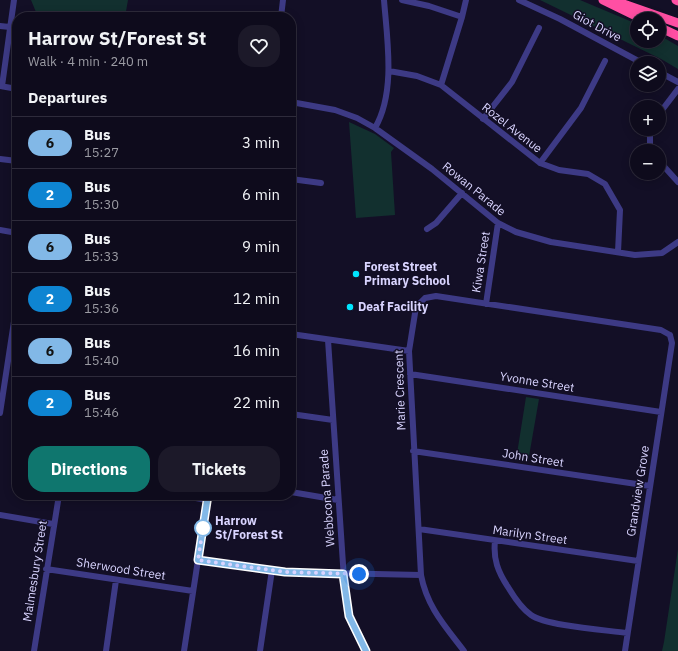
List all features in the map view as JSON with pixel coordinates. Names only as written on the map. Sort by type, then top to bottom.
[{"type":"highway","points":[[603,0],[630,13]]},
{"type":"highway","points":[[612,0],[678,23]]},
{"type":"highway","points":[[666,30],[678,36]]},
{"type":"street","points":[[12,12],[14,0]]},
{"type":"street","points":[[282,12],[283,0]]},
{"type":"street","points":[[376,128],[382,116],[389,71],[384,0]]},
{"type":"street","points":[[402,0],[429,6],[462,17]]},
{"type":"street","points":[[441,85],[466,0]]},
{"type":"street","name":"Giot Drive","points":[[519,0],[560,19],[630,57]]},
{"type":"street","points":[[12,14],[1,86],[12,88]]},
{"type":"street","points":[[0,26],[10,27]]},
{"type":"street","points":[[483,119],[512,82],[539,28]]},
{"type":"street","points":[[540,163],[581,108],[605,61]]},
{"type":"street","name":"Rozel Avenue","points":[[389,71],[417,76],[441,85],[540,163],[559,170],[588,174],[605,184],[620,210],[618,252]]},
{"type":"street","points":[[666,76],[678,82]]},
{"type":"street","points":[[666,105],[678,89]]},
{"type":"street","name":"Rowan Parade","points":[[296,103],[335,110],[357,118],[376,128],[462,193],[498,223],[516,232],[551,242],[650,255],[662,253],[678,242]]},
{"type":"street","points":[[0,159],[12,160]]},
{"type":"street","points":[[666,168],[678,182]]},
{"type":"street","points":[[296,180],[320,183]]},
{"type":"street","points":[[427,229],[436,223],[462,193]]},
{"type":"street","name":"Kiwa Street","points":[[486,304],[498,223]]},
{"type":"street","points":[[0,230],[12,232]]},
{"type":"street","name":"Marie Crescent","points":[[464,651],[431,607],[424,590],[421,575],[413,451],[409,351],[415,310],[418,303],[424,298],[436,296],[661,330],[670,335]]},
{"type":"street","points":[[670,335],[676,331]]},
{"type":"street","points":[[296,335],[328,340],[342,340],[409,351]]},
{"type":"street","name":"Grandview Grove","points":[[625,651],[672,343],[670,335]]},
{"type":"street","points":[[0,413],[12,336]]},
{"type":"street","name":"Webbcona Parade","points":[[328,340],[343,574],[349,616],[366,651]]},
{"type":"street","name":"Yvonne Street","points":[[410,374],[661,412]]},
{"type":"street","points":[[296,415],[333,420]]},
{"type":"street","name":"John Street","points":[[413,451],[650,486]]},
{"type":"street","points":[[296,493],[338,500]]},
{"type":"street","name":"Malmesbury Street","points":[[34,651],[58,500]]},
{"type":"street","points":[[184,651],[207,500]]},
{"type":"street","points":[[0,515],[53,524]]},
{"type":"street","name":"Marilyn Street","points":[[419,530],[638,561]]},
{"type":"street","points":[[495,541],[494,550],[498,570],[518,602],[532,616],[547,622],[627,633]]},
{"type":"street","points":[[198,560],[272,570],[343,574],[421,575]]},
{"type":"street","name":"Sherwood Street","points":[[46,569],[193,591]]},
{"type":"street","points":[[260,651],[272,570]]},
{"type":"street","points":[[106,651],[116,580]]},
{"type":"green space","points":[[31,0],[128,0],[126,12],[36,12]]},
{"type":"green space","points":[[540,0],[580,0],[630,21],[630,44]]},
{"type":"green space","points":[[666,39],[678,46],[678,69],[666,62],[666,56],[655,56],[638,48],[666,48]]},
{"type":"green space","points":[[349,122],[375,134],[394,148],[391,152],[395,215],[356,218]]},
{"type":"green space","points":[[526,397],[539,399],[528,462],[516,460]]},
{"type":"green space","points":[[678,549],[678,651],[662,651],[664,642]]},
{"type":"bus line","name":"6","points":[[207,500],[198,560],[285,572],[343,574],[349,616],[358,638],[366,651]]},
{"type":"place","name":"Forest Street Primary School","points":[[356,274]]},
{"type":"place","name":"Deaf Facility","points":[[350,307]]},
{"type":"place","name":"Harrow St/Forest St","points":[[203,528]]},
{"type":"route","points":[[203,528],[198,560],[285,572],[359,574]]}]
